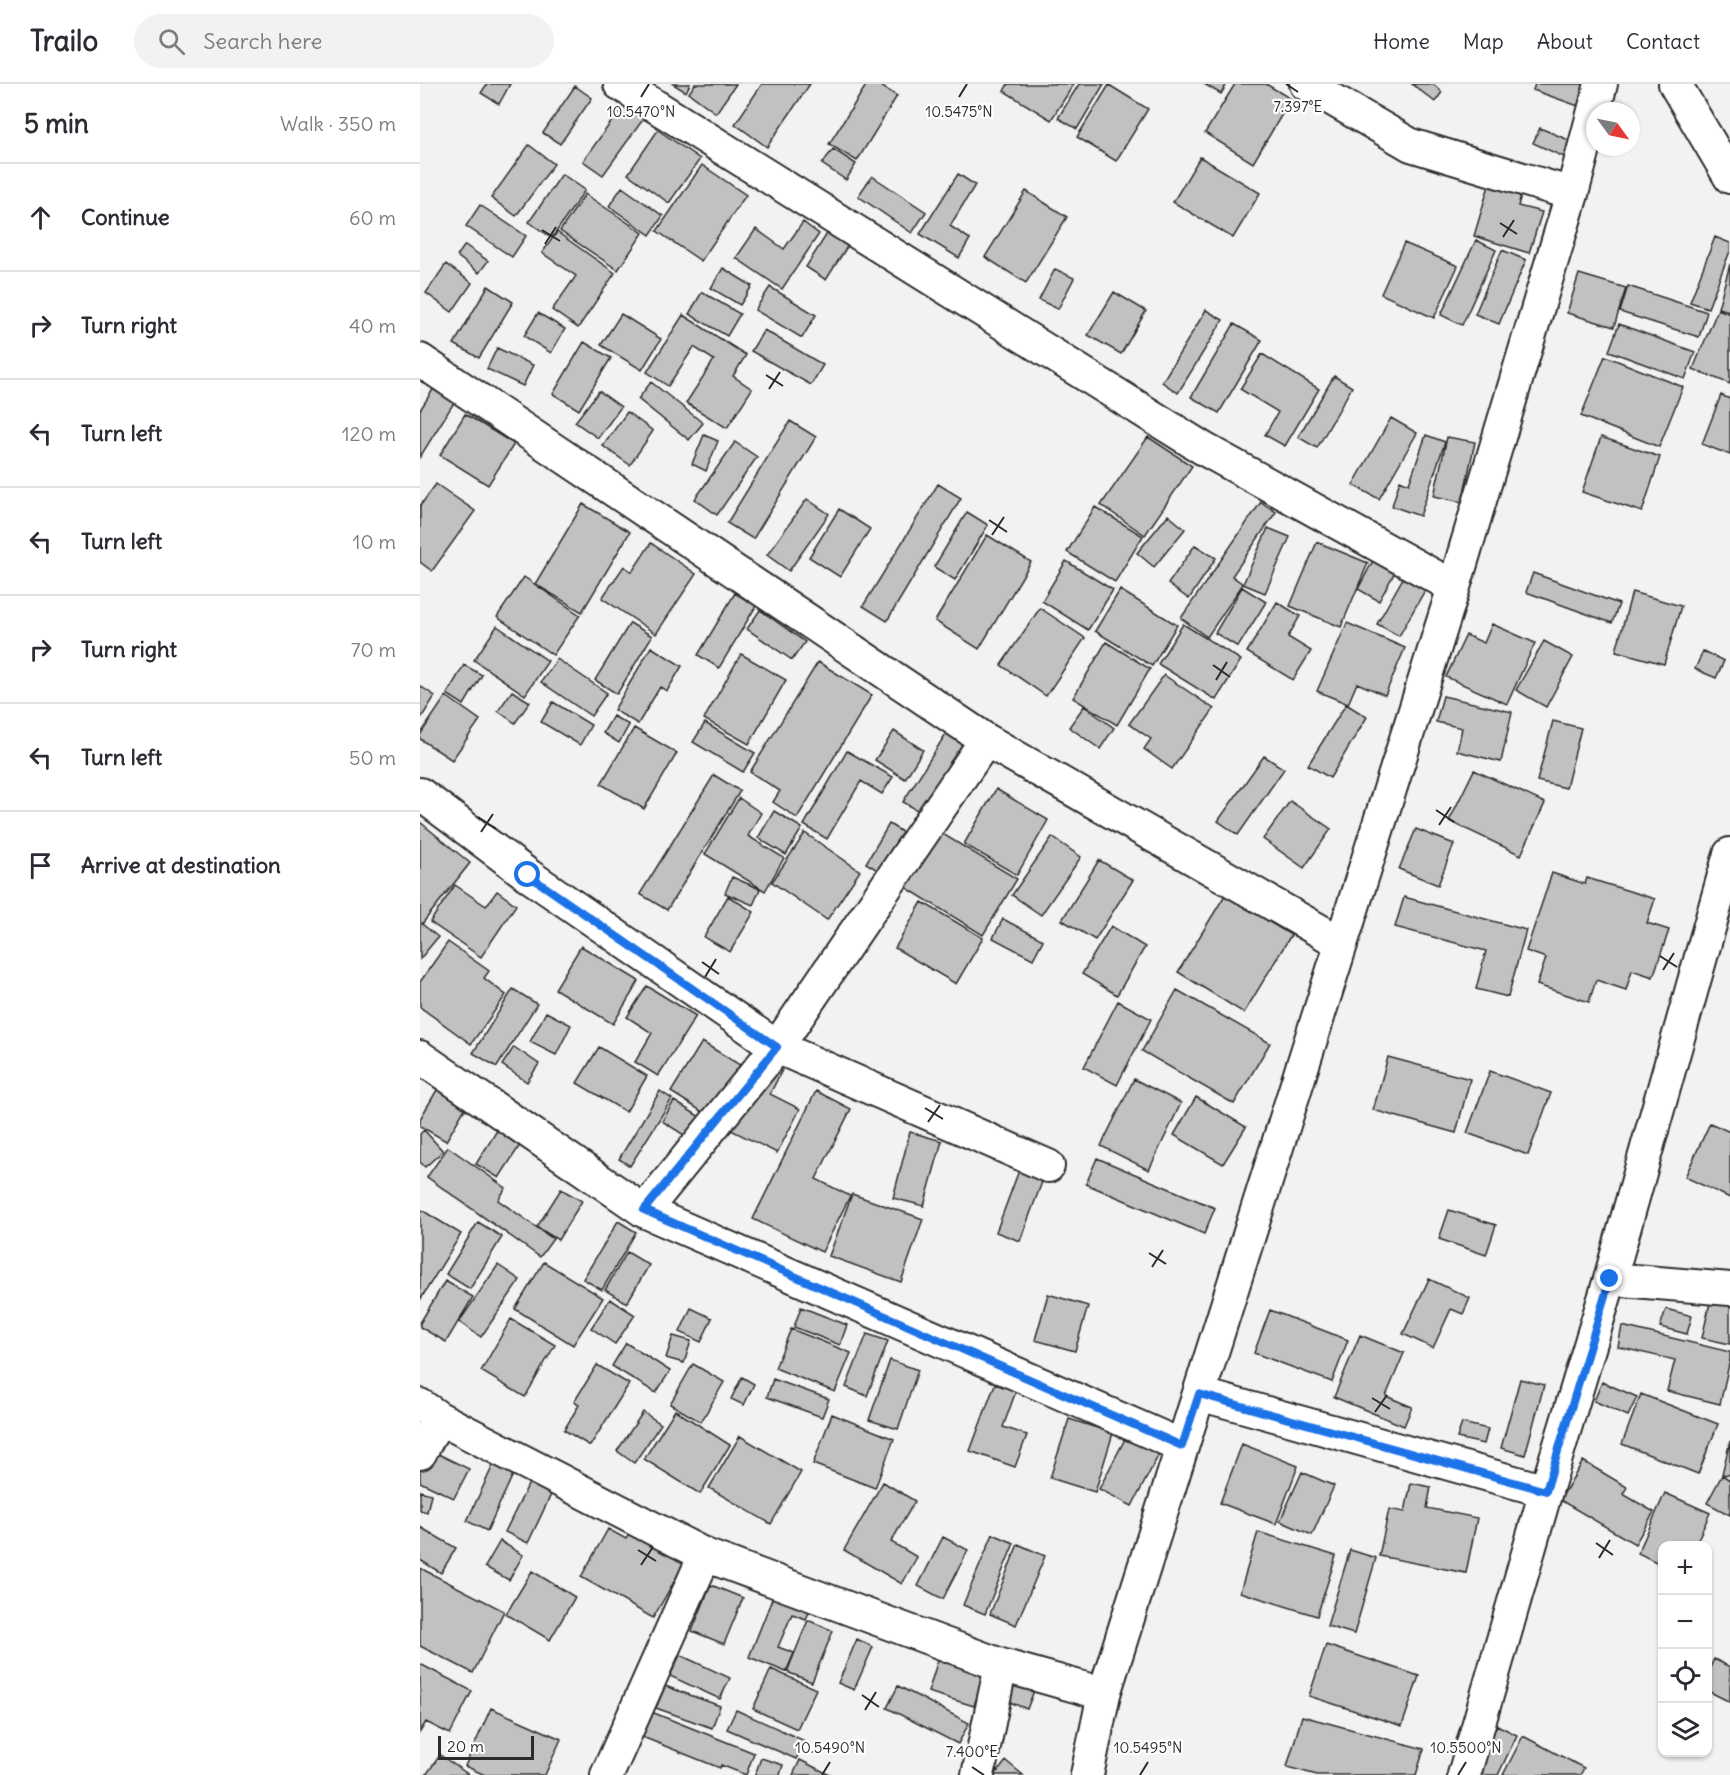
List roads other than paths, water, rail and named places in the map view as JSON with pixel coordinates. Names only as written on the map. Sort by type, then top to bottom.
[{"type":"street","points":[[621,84],[1204,449],[1454,586]]},
{"type":"street","points":[[1306,84],[1412,145],[1572,194]]},
{"type":"street","points":[[1087,1775],[1104,1694],[1454,586],[1572,194],[1600,84]]},
{"type":"street","points":[[1675,84],[1730,177]]},
{"type":"street","points":[[420,360],[986,740],[1341,943]]},
{"type":"street","points":[[644,1210],[777,1047],[986,740]]},
{"type":"street","points":[[420,794],[528,875],[777,1047],[1048,1166]]},
{"type":"street","points":[[1464,1775],[1610,1279],[1730,854]]},
{"type":"street","points":[[420,1057],[644,1210],[1182,1446]]},
{"type":"street","points":[[1610,1279],[1730,1289]]},
{"type":"street","points":[[1199,1394],[1546,1491]]},
{"type":"street","points":[[420,1453],[430,1412],[705,1555],[1001,1665],[1104,1694]]},
{"type":"street","points":[[607,1775],[705,1555]]},
{"type":"street","points":[[978,1775],[1001,1665]]}]
